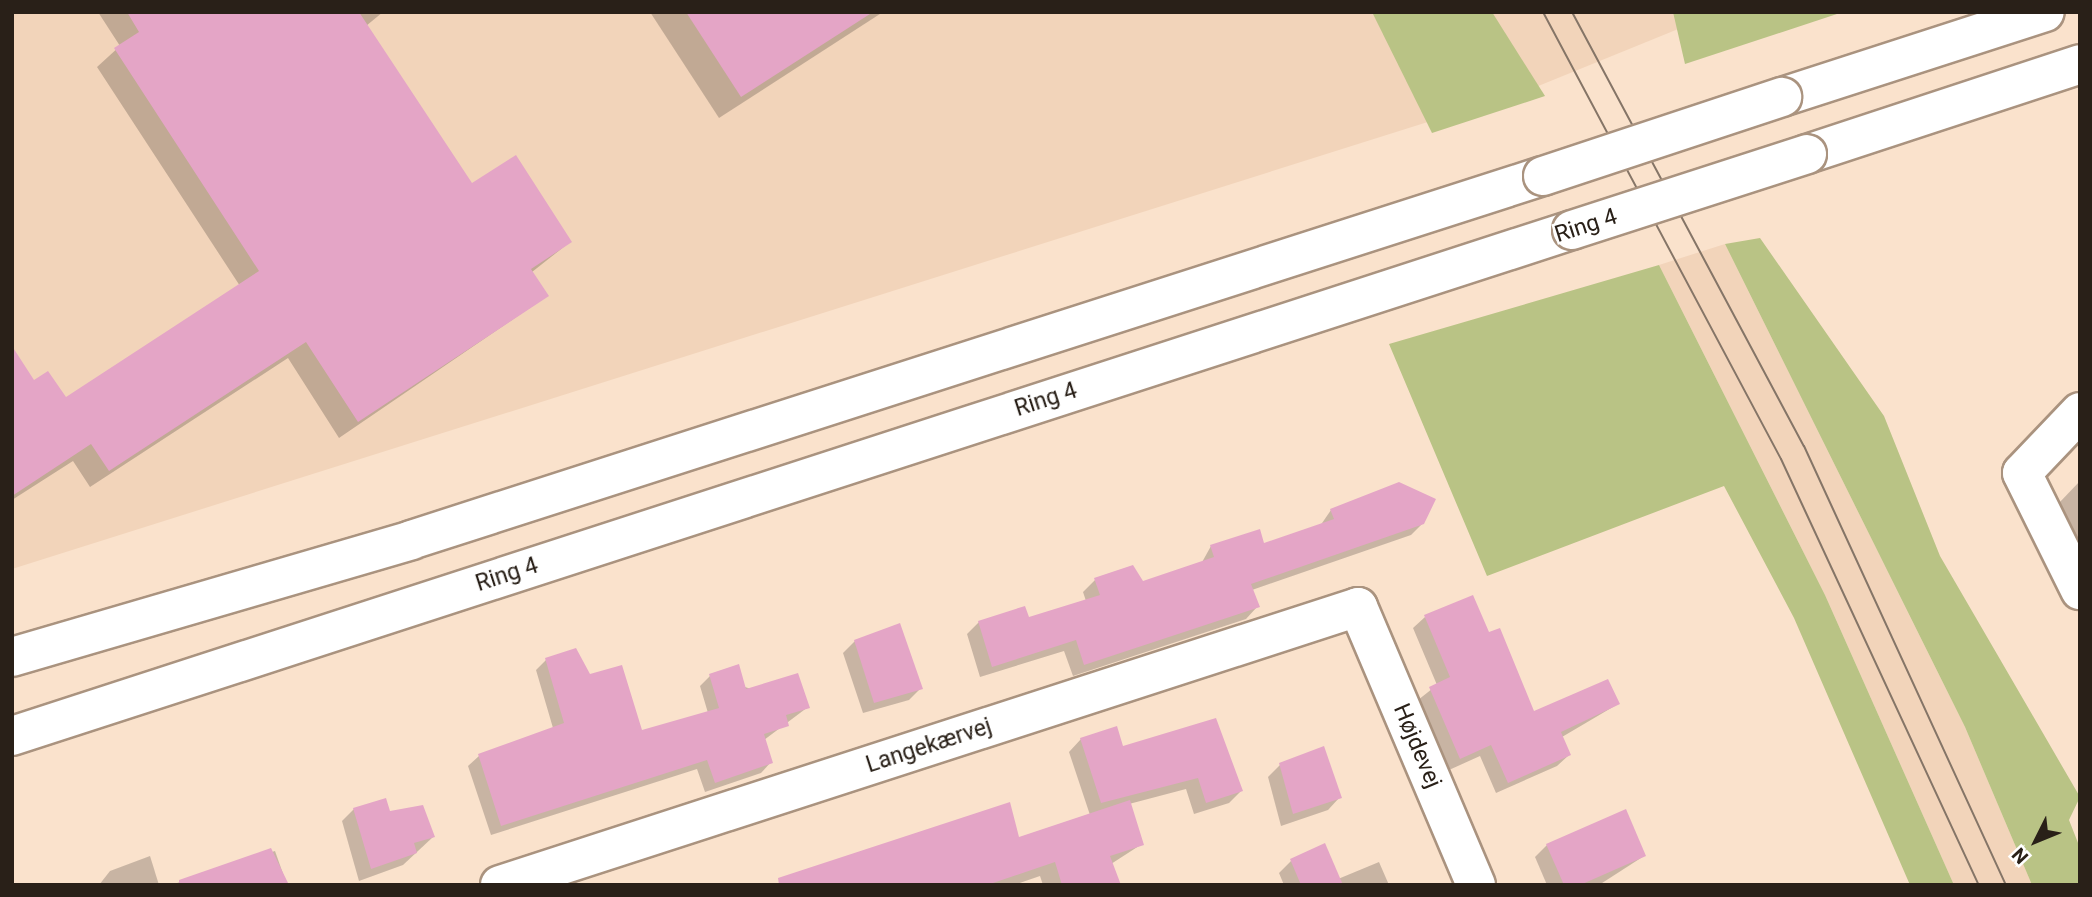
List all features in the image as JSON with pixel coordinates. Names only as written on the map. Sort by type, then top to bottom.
[{"type":"main road","points":[[12,657],[411,540],[2045,12]]},
{"type":"main road","name":"Ring 4","points":[[12,736],[2080,64]]},
{"type":"main road","points":[[2080,412],[2022,473],[2080,590]]},
{"type":"main road","name":"Langekærvej","points":[[500,885],[1358,607]]},
{"type":"main road","name":"Højdevej","points":[[1358,607],[1476,885]]},
{"type":"shaded area","points":[[12,12],[1720,12],[1526,91],[12,569]]},
{"type":"shaded area","points":[[1725,244],[1965,727],[2032,885],[1954,885],[1825,595],[1659,265]]},
{"type":"green space","points":[[1372,12],[1492,12],[1545,96],[1432,133]]},
{"type":"green space","points":[[1673,12],[1843,12],[1685,64]]},
{"type":"green space","points":[[1760,238],[1884,416],[1940,556],[2080,797],[2069,820],[2080,848],[2080,885],[2032,885],[1965,727],[1725,244]]},
{"type":"green space","points":[[1659,265],[1825,595],[1954,885],[1910,885],[1794,618],[1724,486],[1487,576],[1389,344]]},
{"type":"building","points":[[127,12],[359,12],[472,183],[516,155],[572,242],[531,269],[549,296],[358,422],[306,342],[109,471],[91,444],[12,496],[12,346],[34,380],[48,371],[66,397],[259,271],[114,48],[139,32]]},
{"type":"building","points":[[686,12],[873,12],[741,97]]},
{"type":"building","points":[[1399,482],[1436,499],[1424,524],[1251,584],[1260,607],[1084,665],[1076,640],[992,667],[978,621],[1025,606],[1029,617],[1100,595],[1094,578],[1133,565],[1143,581],[1214,557],[1210,545],[1260,529],[1264,543],[1334,519],[1330,509]]},
{"type":"building","points":[[1473,595],[1489,632],[1500,628],[1534,711],[1608,679],[1620,704],[1561,732],[1571,755],[1508,783],[1491,745],[1460,759],[1429,687],[1450,677],[1424,615]]},
{"type":"building","points":[[900,623],[923,689],[874,703],[854,640]]},
{"type":"building","points":[[576,648],[590,674],[622,665],[642,730],[719,708],[709,674],[739,664],[746,689],[798,673],[810,708],[786,715],[789,726],[764,734],[773,763],[715,783],[707,760],[501,826],[478,754],[564,723],[545,658]]},
{"type":"building","points":[[1216,718],[1243,791],[1206,803],[1198,778],[1101,803],[1080,738],[1117,726],[1123,746]]},
{"type":"building","points":[[1324,746],[1342,798],[1293,814],[1279,763]]},
{"type":"building","points":[[386,798],[390,811],[423,805],[435,837],[414,843],[417,853],[371,869],[353,808]]},
{"type":"building","points":[[1130,800],[1144,845],[1110,856],[1121,885],[1062,885],[1055,862],[987,885],[779,885],[778,878],[1010,802],[1019,837]]},
{"type":"building","points":[[1626,809],[1646,856],[1580,885],[1564,885],[1546,844]]},
{"type":"building","points":[[1325,843],[1343,885],[1301,885],[1290,859]]},
{"type":"building","points":[[271,848],[289,885],[179,885],[179,880]]},
{"type":"tram line","points":[[1543,12],[1781,459],[1979,885]]},
{"type":"tram line","points":[[1572,12],[1804,446],[2006,885]]}]
